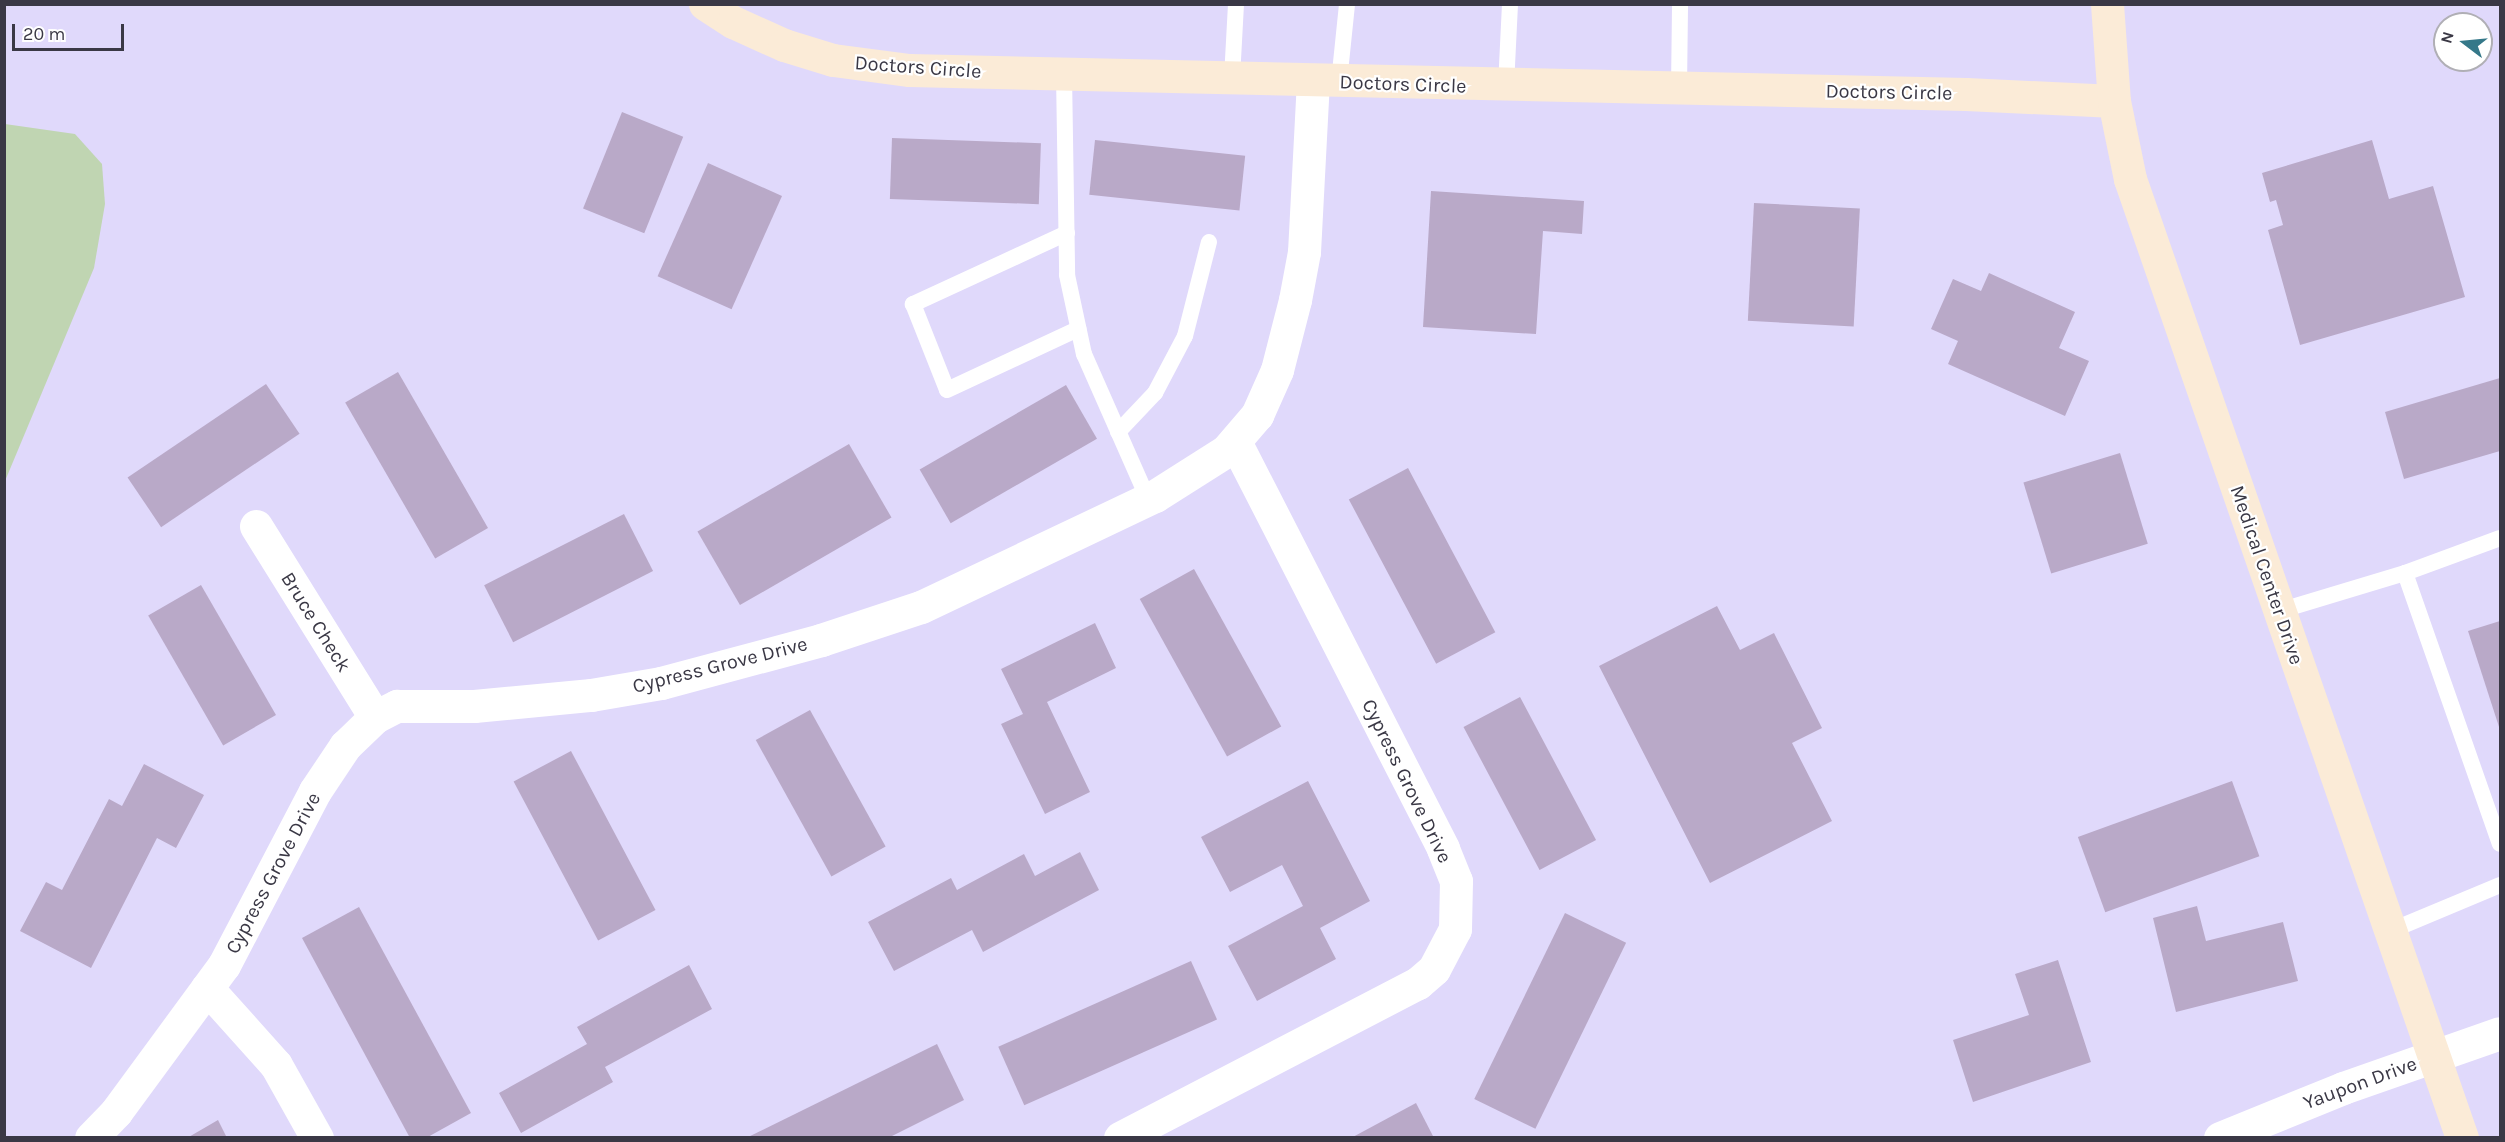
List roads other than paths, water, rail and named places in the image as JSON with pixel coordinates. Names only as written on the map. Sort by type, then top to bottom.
[{"type":"street","name":"Doctors Circle","points":[[705,4],[733,22],[784,45],[833,60],[909,70],[1506,86],[1966,94],[2115,101]]},
{"type":"street","name":"Medical Center Drive","points":[[2107,4],[2115,101],[2130,179],[2462,1137]]},
{"type":"street","name":"Cypress Grove Drive","points":[[91,1137],[116,1112],[224,965],[315,791],[345,746],[375,717],[398,706],[474,706],[591,695],[679,680],[810,643],[921,608],[1148,499],[1226,451],[1257,415],[1277,370],[1295,300],[1304,252],[1326,81]]},
{"type":"street","name":"Cypress Grove Drive","points":[[1120,1137],[1418,983],[1434,969],[1455,929],[1456,881],[1443,848],[1234,441]]},
{"type":"street","name":"Bruce Check","points":[[256,526],[375,717]]},
{"type":"street","points":[[207,988],[276,1065],[318,1137]]},
{"type":"street","name":"Yaupon Drive","points":[[2220,1137],[2323,1095],[2500,1033]]},
{"type":"lane","points":[[1232,78],[1236,4]]},
{"type":"lane","points":[[1326,81],[1347,4]]},
{"type":"lane","points":[[1506,86],[1510,4]]},
{"type":"lane","points":[[1679,89],[1680,4]]},
{"type":"lane","points":[[1064,74],[1067,275],[1084,354],[1148,499]]},
{"type":"lane","points":[[1067,233],[913,304],[947,390],[1078,329]]},
{"type":"lane","points":[[1118,432],[1155,393],[1185,336],[1209,242]]},
{"type":"lane","points":[[2279,611],[2405,573],[2500,538]]},
{"type":"lane","points":[[2405,573],[2500,844]]},
{"type":"lane","points":[[2390,930],[2500,885]]}]
